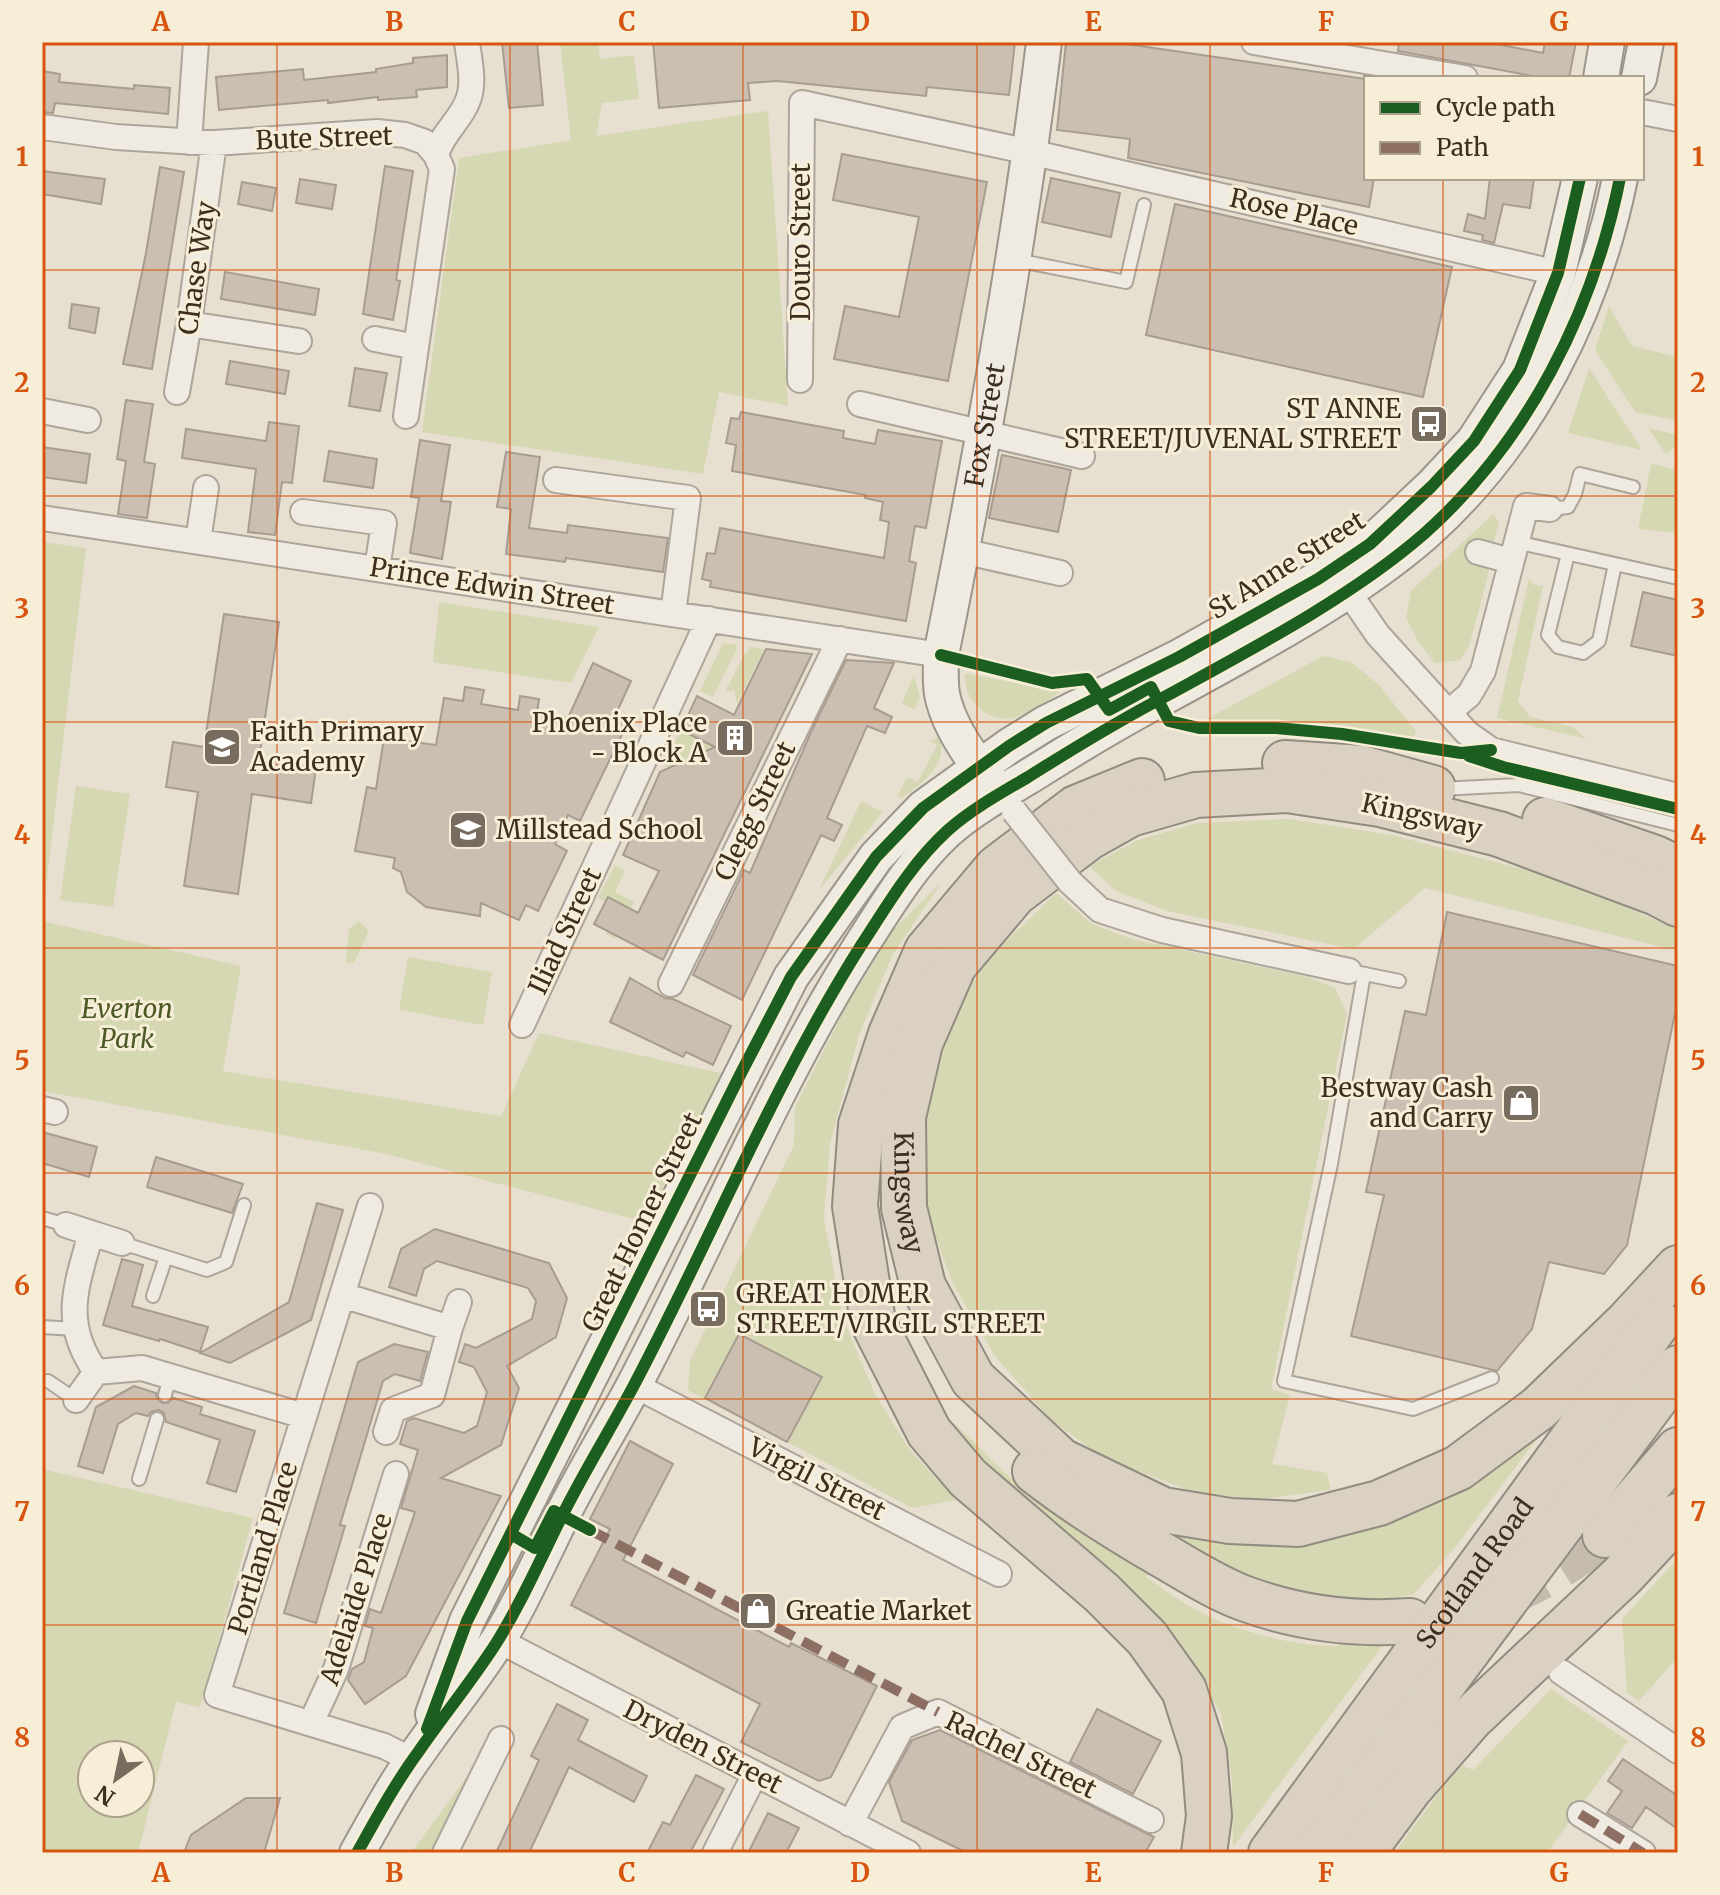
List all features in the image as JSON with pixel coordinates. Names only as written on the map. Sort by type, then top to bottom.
[{"type":"highway","name":"Kingsway","points":[[891,1034],[927,951],[997,868],[1076,808],[1127,785],[1182,769],[1271,762],[1361,768],[1548,821],[1678,869]]},
{"type":"highway","name":"Kingsway","points":[[1678,904],[1657,893],[1499,834],[1380,804],[1287,790],[1196,795],[1130,814],[1089,837],[1014,894],[954,965],[920,1043],[903,1117],[904,1208],[923,1286],[973,1379],[1061,1461],[1163,1510],[1230,1521],[1298,1524],[1379,1503],[1458,1468],[1539,1408],[1627,1323],[1678,1268]]},
{"type":"highway","points":[[891,1034],[876,1207],[900,1301],[952,1386],[995,1438],[1112,1526],[1245,1599],[1310,1617],[1379,1623],[1410,1621]]},
{"type":"highway","points":[[891,1034],[861,1125],[855,1206],[873,1322],[929,1432],[968,1478],[1125,1615],[1147,1638],[1184,1690],[1204,1753],[1209,1816],[1204,1853]]},
{"type":"highway","name":"Scotland Road","points":[[1271,1853],[1678,1295]]},
{"type":"highway","name":"Scotland Road","points":[[1317,1853],[1678,1368]]},
{"type":"highway","points":[[1605,1535],[1678,1450]]},
{"type":"highway","points":[[1362,1853],[1410,1788],[1471,1718],[1622,1576],[1678,1516]]},
{"type":"street","points":[[189,142],[196,42]]},
{"type":"street","points":[[406,416],[440,141],[468,101],[471,85],[467,42]]},
{"type":"street","name":"Fox Street","points":[[1007,802],[979,767],[950,717],[942,693],[941,655],[1013,260],[1044,42]]},
{"type":"street","points":[[1254,42],[1453,76]]},
{"type":"street","points":[[1601,76],[1607,42]]},
{"type":"street","points":[[1639,76],[1646,42]]},
{"type":"street","name":"Douro Street","points":[[800,380],[802,103],[1030,152]]},
{"type":"street","points":[[1644,112],[1678,119]]},
{"type":"street","name":"Bute Street","points":[[42,127],[116,137],[214,143],[377,132],[405,135],[425,142],[439,162]]},
{"type":"street","name":"Chase Way","points":[[177,392],[214,143]]},
{"type":"street","name":"Rose Place","points":[[1030,152],[1558,273]]},
{"type":"street","name":"St Anne Street","points":[[1007,802],[1116,723],[1236,658],[1340,579],[1370,544],[1431,487],[1474,441],[1520,370],[1558,273],[1580,180]]},
{"type":"street","name":"St Anne Street","points":[[979,767],[1046,723],[1179,657],[1340,579],[1370,576],[1424,534],[1468,491],[1533,405],[1587,295],[1612,217],[1620,180]]},
{"type":"street","points":[[189,324],[299,341]]},
{"type":"street","points":[[375,339],[416,347]]},
{"type":"street","points":[[860,404],[1082,456]]},
{"type":"street","points":[[42,411],[88,420]]},
{"type":"street","points":[[556,480],[688,498],[673,614]]},
{"type":"street","points":[[198,541],[206,488]]},
{"type":"street","points":[[1449,712],[1469,695],[1483,671],[1526,506],[1550,509]]},
{"type":"street","points":[[303,512],[384,523],[377,569]]},
{"type":"street","name":"Prince Edwin Street","points":[[42,518],[941,655]]},
{"type":"street","points":[[962,551],[1060,573]]},
{"type":"street","points":[[1478,552],[1514,552]]},
{"type":"street","points":[[1340,579],[1378,635],[1467,733],[1491,750],[1678,796]]},
{"type":"street","name":"Iliad Street","points":[[522,1025],[709,619]]},
{"type":"street","name":"Clegg Street","points":[[671,984],[840,639]]},
{"type":"street","name":"Great Homer Street","points":[[416,1754],[467,1621],[791,977],[876,857],[923,808],[979,767]]},
{"type":"street","points":[[1007,802],[1070,882],[1100,910],[1162,930],[1357,973]]},
{"type":"street","name":"Great Homer Street","points":[[357,1853],[416,1754],[498,1640],[634,1385],[828,998],[902,881],[948,830],[1007,802]]},
{"type":"street","name":"Portland Place","points":[[370,1206],[217,1695],[416,1754]]},
{"type":"street","points":[[66,1225],[122,1243]]},
{"type":"street","points":[[91,1233],[75,1293],[73,1315],[83,1353],[96,1372]]},
{"type":"street","points":[[342,1295],[450,1328]]},
{"type":"street","points":[[386,1432],[393,1410],[432,1395],[459,1302]]},
{"type":"street","points":[[76,1400],[96,1372],[142,1368],[167,1386],[304,1416]]},
{"type":"street","name":"Virgil Street","points":[[634,1385],[999,1574]]},
{"type":"street","name":"Adelaide Place","points":[[311,1723],[336,1669],[396,1474]]},
{"type":"street","name":"Dryden Street","points":[[498,1640],[908,1853]]},
{"type":"street","points":[[1561,1672],[1678,1751]]},
{"type":"street","name":"Rachel Street","points":[[850,1824],[902,1727],[938,1712],[1151,1820]]},
{"type":"street","points":[[445,1853],[501,1756]]},
{"type":"street","points":[[715,1853],[755,1774]]},
{"type":"street","points":[[1580,1814],[1643,1853]]},
{"type":"lane","points":[[1013,260],[1126,282],[1144,205]]},
{"type":"lane","points":[[1550,509],[1568,507],[1580,474],[1633,487]]},
{"type":"lane","points":[[1514,552],[1568,554],[1678,578]]},
{"type":"lane","points":[[1568,554],[1548,635],[1558,647],[1583,653],[1599,641],[1615,564]]},
{"type":"lane","points":[[1436,789],[1519,785],[1678,825]]},
{"type":"lane","points":[[1399,981],[1357,973],[1331,1164],[1284,1381],[1413,1409],[1492,1378]]},
{"type":"lane","points":[[122,1243],[207,1270],[226,1262],[244,1205]]},
{"type":"lane","points":[[42,1218],[66,1225]]},
{"type":"lane","points":[[153,1296],[166,1257]]},
{"type":"lane","points":[[42,1327],[75,1329]]},
{"type":"lane","points":[[48,1381],[76,1400]]},
{"type":"lane","points":[[139,1479],[157,1419]]},
{"type":"green space","points":[[560,42],[614,42],[598,44],[600,59],[634,55],[639,99],[602,103],[596,136],[768,111],[788,406],[719,392],[703,474],[422,432],[459,158],[571,140]]},
{"type":"green space","points":[[1609,306],[1632,346],[1678,357],[1678,421],[1635,412],[1595,350]]},
{"type":"green space","points":[[1589,368],[1642,450],[1568,433]]},
{"type":"green space","points":[[1648,428],[1678,435],[1678,445],[1666,454]]},
{"type":"green space","points":[[1651,464],[1678,470],[1678,533],[1638,529]]},
{"type":"green space","points":[[1493,514],[1499,522],[1493,545],[1484,561],[1489,572],[1469,646],[1460,660],[1435,663],[1419,643],[1406,618],[1411,591]]},
{"type":"green space","points":[[42,542],[86,548],[42,921]]},
{"type":"green space","points":[[1529,579],[1534,585],[1543,586],[1518,701],[1530,717],[1573,727],[1587,739],[1497,718]]},
{"type":"green space","points":[[439,602],[599,627],[571,683],[433,662]]},
{"type":"green space","points":[[723,643],[737,645],[736,651],[713,697],[700,691]]},
{"type":"green space","points":[[749,647],[764,649],[737,704],[734,690],[725,692]]},
{"type":"green space","points":[[1323,656],[1351,662],[1378,684],[1416,731],[1413,741],[1339,725],[1207,719]]},
{"type":"green space","points":[[965,673],[1060,692],[1020,716],[1004,719],[986,713],[972,700]]},
{"type":"green space","points":[[914,675],[920,697],[914,710],[902,703]]},
{"type":"green space","points":[[681,730],[715,747],[668,768],[663,765]]},
{"type":"green space","points":[[939,735],[941,756],[937,764],[901,799],[898,795],[907,777],[918,782],[937,745],[929,740],[935,740]]},
{"type":"green space","points":[[76,786],[130,794],[113,907],[60,900]]},
{"type":"green space","points":[[861,801],[883,812],[819,890]]},
{"type":"green space","points":[[1289,819],[1392,835],[1561,879],[1678,930],[1678,951],[1425,888],[1354,949],[1167,911],[1116,891],[1089,866],[1138,840],[1197,823]]},
{"type":"green space","points":[[615,865],[625,871],[615,892],[634,902],[615,939],[606,934],[622,904],[609,897],[606,902],[598,898]]},
{"type":"green space","points":[[942,882],[893,954],[859,1035],[830,1144],[824,1219],[843,1319],[875,1394],[910,1450],[956,1500],[912,1508],[787,1442],[821,1377],[740,1334],[705,1399],[688,1390],[690,1361],[794,1145],[795,1107],[845,1009],[894,929]]},
{"type":"green space","points":[[1056,893],[1092,924],[1132,939],[1308,977],[1335,988],[1347,1014],[1271,1389],[1290,1395],[1272,1464],[1327,1473],[1331,1490],[1253,1500],[1189,1490],[1103,1458],[1049,1418],[995,1356],[954,1286],[930,1223],[917,1153],[927,1085],[949,1017],[989,958]]},
{"type":"green space","name":"Everton Park","points":[[42,921],[241,966],[223,1071],[501,1116],[539,1033],[729,1075],[652,1224],[386,1154],[42,1091]]},
{"type":"green space","points":[[359,921],[368,933],[354,963],[346,963],[349,929]]},
{"type":"green space","points":[[408,957],[492,972],[483,1025],[399,1010]]},
{"type":"green space","points":[[1565,1402],[1453,1550],[1413,1595],[1369,1602],[1271,1589],[1110,1507],[1284,1537]]},
{"type":"green space","points":[[955,1423],[1032,1496],[1150,1571],[1146,1577],[1204,1614],[1281,1640],[1320,1646],[1338,1646],[1339,1639],[1385,1642],[1233,1847],[1232,1779],[1221,1714],[1177,1638],[1006,1485],[972,1452],[951,1424]]},
{"type":"green space","points":[[42,1469],[253,1518],[200,1707],[176,1702],[156,1781],[156,1739],[76,1739],[76,1819],[147,1819],[138,1853],[42,1853]]},
{"type":"green space","points":[[1678,1558],[1678,1657],[1639,1701],[1627,1693],[1622,1619]]},
{"type":"green space","points":[[1551,1689],[1628,1741],[1547,1853],[1394,1853],[1460,1764],[1473,1770]]},
{"type":"green space","points":[[496,1737],[439,1853],[411,1853]]},
{"type":"building","points":[[502,42],[537,42],[543,105],[509,108]]},
{"type":"building","points":[[653,42],[1015,42],[1009,95],[927,87],[926,96],[778,81],[748,83],[750,100],[659,108]]},
{"type":"building","points":[[1066,42],[1113,42],[1364,79],[1364,180],[1374,180],[1369,207],[1128,158],[1130,139],[1057,130]]},
{"type":"building","points":[[1399,42],[1486,42],[1543,53],[1545,42],[1576,42],[1569,76],[1532,76],[1398,51]]},
{"type":"building","points":[[447,55],[447,87],[416,90],[417,97],[378,100],[378,97],[328,103],[328,100],[219,110],[216,77],[303,69],[304,80],[376,72],[376,69],[413,63],[413,58]]},
{"type":"building","points":[[42,71],[60,74],[59,82],[134,89],[134,85],[170,88],[168,114],[55,103],[53,113],[42,112]]},
{"type":"building","points":[[842,154],[987,182],[948,381],[834,359],[845,306],[899,317],[919,217],[833,200]]},
{"type":"building","points":[[385,166],[413,171],[393,320],[363,314]]},
{"type":"building","points":[[160,167],[184,172],[152,369],[123,364]]},
{"type":"building","points":[[42,171],[105,179],[101,204],[42,194]]},
{"type":"building","points":[[1051,178],[1120,193],[1111,237],[1042,222]]},
{"type":"building","points":[[300,179],[336,185],[332,209],[296,203]]},
{"type":"building","points":[[1490,180],[1534,180],[1530,208],[1503,204],[1494,243],[1482,240],[1483,235],[1464,231],[1468,214],[1485,219]]},
{"type":"building","points":[[242,182],[276,188],[272,211],[238,204]]},
{"type":"building","points":[[1175,204],[1452,267],[1423,397],[1146,335]]},
{"type":"building","points":[[225,272],[319,289],[315,315],[221,299]]},
{"type":"building","points":[[72,304],[99,308],[95,333],[69,328]]},
{"type":"building","points":[[230,361],[289,371],[285,394],[226,384]]},
{"type":"building","points":[[355,368],[387,373],[380,411],[349,406]]},
{"type":"building","points":[[126,400],[153,404],[144,462],[155,464],[147,518],[118,514],[126,461],[117,459]]},
{"type":"building","points":[[741,412],[844,431],[843,438],[875,444],[878,430],[942,441],[926,528],[915,526],[909,561],[916,563],[906,621],[710,587],[711,581],[702,579],[707,553],[715,554],[720,528],[884,558],[889,522],[880,520],[883,502],[865,498],[866,495],[732,471],[736,445],[726,443],[731,418],[739,419]]},
{"type":"building","points":[[269,422],[299,426],[292,483],[282,482],[275,535],[248,532],[256,469],[182,458],[186,429],[266,441]]},
{"type":"building","points":[[420,440],[450,445],[441,501],[451,502],[442,559],[410,553],[419,498],[411,497]]},
{"type":"building","points":[[42,447],[90,454],[86,483],[42,477]]},
{"type":"building","points":[[329,451],[377,459],[373,488],[324,481]]},
{"type":"building","points":[[506,452],[540,457],[529,528],[567,533],[568,525],[668,538],[663,572],[566,558],[565,562],[506,554],[511,509],[497,507]]},
{"type":"building","points":[[1002,455],[1071,470],[1058,532],[989,518]]},
{"type":"building","points":[[1643,592],[1678,600],[1678,656],[1631,646]]},
{"type":"building","points":[[224,614],[279,622],[259,759],[316,768],[311,803],[252,794],[238,894],[184,886],[198,792],[166,787],[173,742],[204,747]]},
{"type":"building","points":[[766,649],[812,654],[663,960],[594,924],[608,897],[638,913],[659,871],[623,855],[660,772],[715,747],[681,730],[697,696],[734,715]]},
{"type":"building","points":[[846,660],[894,663],[874,708],[892,717],[885,733],[867,726],[827,818],[842,825],[834,841],[821,835],[742,1000],[693,975],[744,870],[750,873]]},
{"type":"building","points":[[593,663],[631,681],[615,716],[628,722],[580,821],[568,815],[555,844],[567,851],[538,911],[526,905],[519,920],[481,903],[480,916],[426,907],[407,892],[401,872],[393,868],[395,858],[355,851],[367,787],[376,789],[384,738],[436,745],[444,698],[463,701],[465,687],[484,690],[481,704],[518,710],[520,696],[539,699],[537,713],[568,718]]},
{"type":"building","name":"Bestway Cash and Carry","points":[[1447,912],[1678,966],[1678,999],[1627,1245],[1604,1274],[1549,1262],[1532,1329],[1497,1371],[1351,1336],[1384,1195],[1366,1192],[1405,1011],[1426,1015]]},
{"type":"building","points":[[630,978],[665,998],[731,1026],[713,1065],[686,1052],[683,1057],[610,1022]]},
{"type":"building","points":[[42,1132],[97,1147],[89,1177],[42,1163]]},
{"type":"building","points":[[156,1157],[243,1184],[232,1213],[147,1187]]},
{"type":"building","points":[[317,1203],[343,1210],[311,1320],[230,1363],[200,1353],[289,1302]]},
{"type":"building","points":[[435,1229],[549,1263],[567,1298],[556,1337],[507,1366],[519,1388],[501,1445],[441,1478],[501,1496],[406,1676],[365,1704],[348,1680],[352,1669],[364,1662],[373,1628],[365,1626],[370,1609],[381,1613],[415,1512],[401,1508],[418,1450],[400,1444],[407,1421],[414,1418],[464,1433],[477,1426],[487,1392],[474,1367],[459,1362],[465,1344],[476,1348],[532,1319],[536,1301],[528,1288],[437,1261],[424,1269],[416,1296],[389,1287],[401,1249]]},
{"type":"building","points":[[122,1259],[143,1265],[132,1306],[208,1327],[200,1352],[103,1325]]},
{"type":"building","points":[[739,1334],[822,1377],[787,1442],[705,1398]]},
{"type":"building","points":[[394,1344],[428,1352],[420,1381],[395,1374],[383,1381],[340,1525],[345,1526],[316,1623],[284,1613],[358,1362]]},
{"type":"building","points":[[134,1386],[156,1393],[162,1403],[168,1403],[173,1398],[202,1407],[200,1414],[255,1431],[236,1492],[207,1483],[220,1440],[166,1422],[164,1413],[159,1410],[148,1416],[136,1413],[118,1424],[103,1473],[78,1466],[96,1407]]},
{"type":"building","points":[[630,1441],[673,1464],[623,1560],[789,1647],[791,1643],[877,1686],[831,1777],[819,1781],[741,1742],[760,1704],[571,1605],[610,1529],[590,1519]]},
{"type":"building","points":[[557,1704],[588,1720],[578,1740],[647,1776],[634,1802],[569,1767],[529,1853],[496,1853],[539,1760],[531,1756]]},
{"type":"building","points":[[1097,1709],[1161,1741],[1133,1794],[1070,1762]]},
{"type":"building","points":[[940,1730],[1154,1837],[1145,1853],[967,1853],[902,1821],[889,1782],[912,1740]]},
{"type":"building","points":[[1623,1759],[1678,1796],[1678,1829],[1646,1807],[1632,1828],[1607,1813],[1622,1791],[1608,1781]]},
{"type":"building","points":[[696,1775],[724,1789],[690,1853],[647,1853],[663,1822],[670,1825]]},
{"type":"building","points":[[246,1798],[280,1798],[264,1853],[184,1853],[191,1835]]},
{"type":"building","points":[[768,1813],[799,1828],[786,1853],[748,1853]]},
{"type":"tunnel","points":[[1501,1596],[1542,1577],[1605,1535]]},
{"type":"marked path","points":[[590,1530],[938,1712]]},
{"type":"marked path","points":[[1580,1814],[1643,1853]]},
{"type":"cycle path","points":[[427,1729],[467,1621],[740,1075],[791,977],[876,857],[923,808],[1009,746],[1046,723],[1179,657],[1318,579],[1370,544],[1431,487],[1474,441],[1520,370],[1558,273],[1580,180]]},
{"type":"cycle path","points":[[357,1853],[402,1775],[486,1659],[513,1615],[568,1503],[662,1332],[800,1052],[862,944],[912,870],[934,843],[976,809],[1115,724],[1334,600],[1397,556],[1462,497],[1525,416],[1574,325],[1593,277],[1620,180]]},
{"type":"cycle path","points":[[941,655],[1052,683],[1087,679],[1109,710],[1151,687],[1169,721],[1199,728],[1276,728],[1342,734],[1461,753],[1491,750]]},
{"type":"cycle path","points":[[1469,756],[1678,809]]},
{"type":"cycle path","points":[[511,1534],[535,1548],[554,1511],[590,1530]]},
{"type":"place","name":"ST ANNE STREET/JUVENAL STREET","points":[[1429,424]]},
{"type":"place","name":"Phoenix Place - Block A","points":[[735,738]]},
{"type":"place","name":"Faith Primary Academy","points":[[222,747]]},
{"type":"place","name":"Millstead School","points":[[468,830]]},
{"type":"place","name":"Bestway Cash and Carry","points":[[1521,1103]]},
{"type":"place","name":"GREAT HOMER STREET/VIRGIL STREET","points":[[708,1309]]},
{"type":"place","name":"Greatie Market","points":[[758,1611]]}]
